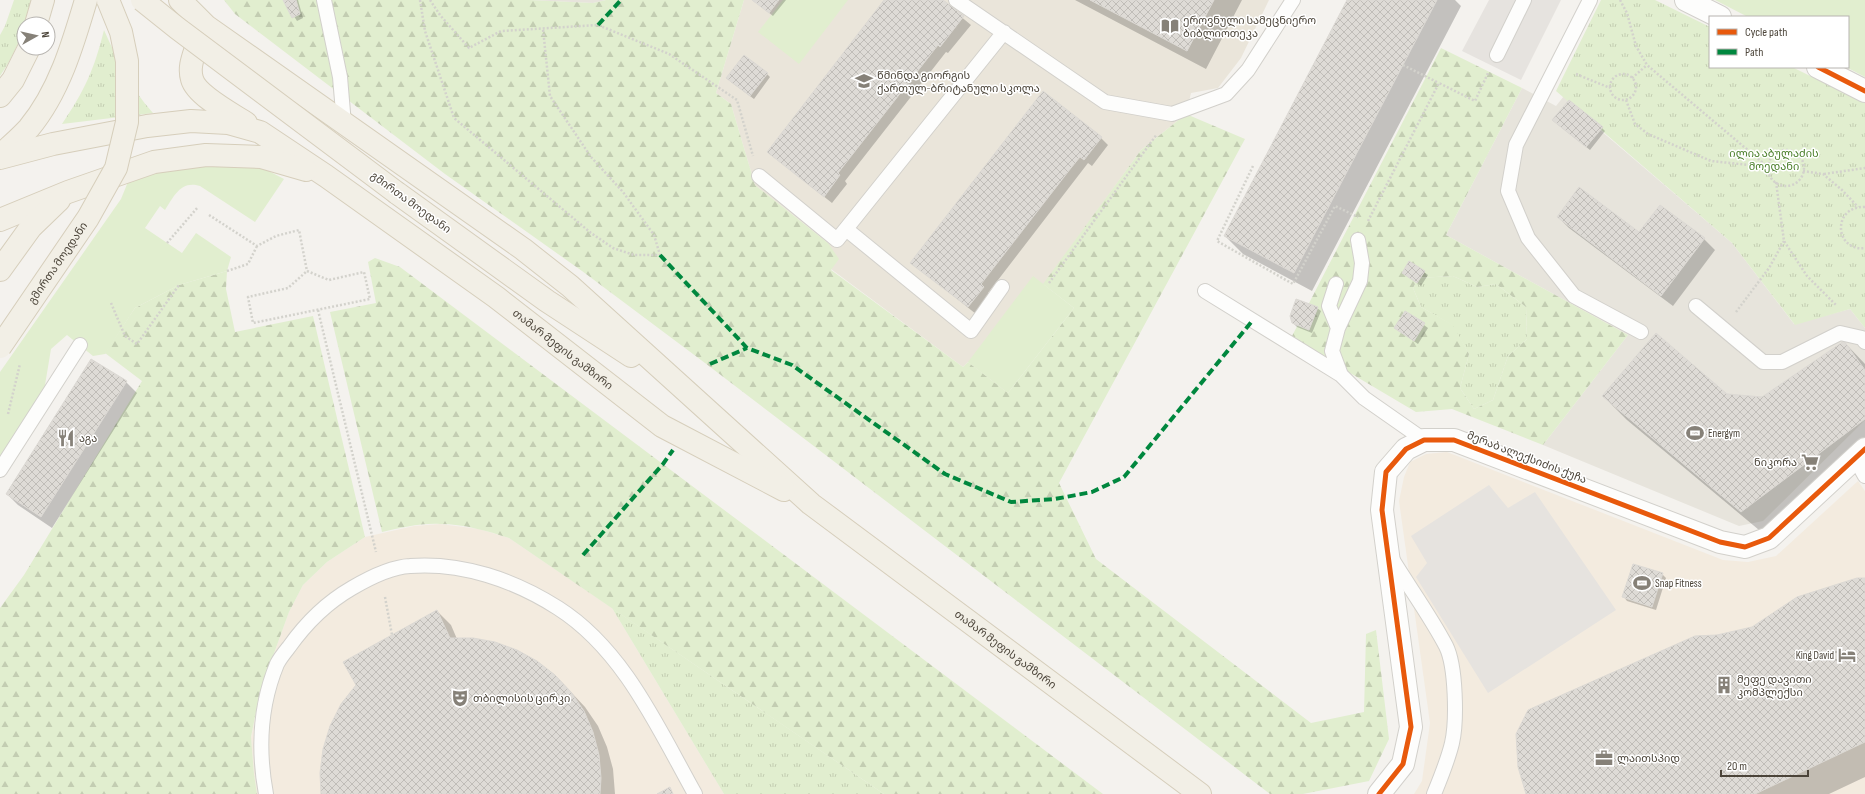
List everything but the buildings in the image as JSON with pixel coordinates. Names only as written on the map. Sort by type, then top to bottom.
[{"type":"main road","points":[[38,16],[43,0]]},
{"type":"main road","points":[[0,157],[29,128],[59,79],[74,41],[86,0]]},
{"type":"main road","name":"გმირთა მოედანი","points":[[0,348],[88,218],[116,168],[127,122],[127,61],[122,32],[108,0]]},
{"type":"main road","name":"გმირთა მოედანი","points":[[142,0],[396,193],[547,300],[688,392]]},
{"type":"main road","points":[[180,0],[206,26],[255,62],[510,240],[570,286],[688,392]]},
{"type":"main road","points":[[255,62],[219,48],[208,47],[195,51],[191,64],[192,80],[202,94],[326,176]]},
{"type":"main road","points":[[0,96],[13,80],[25,56]]},
{"type":"main road","points":[[0,157],[54,144],[147,126],[191,121],[228,123],[260,132]]},
{"type":"main road","points":[[0,220],[68,192],[154,162],[206,155],[262,157],[326,176]]},
{"type":"main road","name":"თამარ მეფის გამზირი","points":[[326,176],[496,297],[662,426],[811,504]]},
{"type":"main road","points":[[0,270],[31,227],[68,192]]},
{"type":"main road","name":"თამარ მეფის გამზირი","points":[[688,392],[811,504],[1200,794]]},
{"type":"street","points":[[1686,0],[1718,16]]},
{"type":"street","points":[[1820,68],[1865,91]]},
{"type":"street","name":"მერაბ ალექსიძის ქუჩა","points":[[1378,794],[1403,764],[1411,727],[1382,510],[1386,472],[1406,449],[1424,440],[1454,440],[1720,542],[1745,547],[1770,538],[1862,461]]},
{"type":"lane","points":[[324,0],[340,77],[344,124]]},
{"type":"lane","points":[[956,0],[1105,102],[1172,114],[1226,94],[1248,70],[1293,0]]},
{"type":"lane","points":[[1497,55],[1524,0]]},
{"type":"lane","points":[[1590,0],[1516,145],[1508,191],[1528,238],[1574,296],[1641,332]]},
{"type":"lane","points":[[759,176],[837,240],[1004,32]]},
{"type":"lane","points":[[846,229],[970,331],[1002,287]]},
{"type":"lane","points":[[1341,375],[1332,351],[1338,328],[1360,282],[1362,263],[1358,240]]},
{"type":"lane","points":[[1336,284],[1329,306],[1338,328]]},
{"type":"lane","points":[[1205,291],[1341,375],[1364,398],[1424,440]]},
{"type":"lane","points":[[1696,306],[1763,362],[1782,362],[1840,333],[1862,338],[1865,342]]},
{"type":"lane","points":[[0,470],[80,345]]},
{"type":"lane","points":[[1388,553],[1447,648],[1454,677],[1455,710],[1452,741],[1443,772],[1434,794]]},
{"type":"lane","points":[[266,794],[262,774],[262,733],[266,697],[278,662],[300,631],[322,608],[356,585],[380,574],[408,566],[445,566],[479,572],[517,586],[558,608],[586,629],[610,655],[636,690],[695,794]]},
{"type":"path","points":[[420,0],[425,31],[454,118],[591,233],[613,248],[634,255],[660,255],[654,235],[623,192],[591,157],[550,96],[543,29]]},
{"type":"path","points":[[430,0],[440,15],[469,48],[501,31],[598,25],[669,54],[737,100],[759,176]]},
{"type":"path","points":[[1620,0],[1627,13],[1636,46],[1648,65],[1769,168],[1772,178],[1776,182],[1782,185],[1793,184],[1802,177],[1804,166],[1799,155],[1789,150],[1783,150],[1774,155],[1769,168]]},
{"type":"path","points":[[1403,65],[1475,101],[1497,55]]},
{"type":"path","points":[[1632,78],[1648,65]]},
{"type":"path","points":[[1569,71],[1610,88]]},
{"type":"path","points":[[1624,74],[1632,78],[1635,91],[1633,95],[1626,100],[1615,98],[1610,88],[1612,79],[1616,76],[1624,74]]},
{"type":"path","points":[[1377,203],[1439,83]]},
{"type":"path","points":[[1626,100],[1635,124],[1648,134],[1711,161],[1769,168]]},
{"type":"path","points":[[1050,283],[1172,114]]},
{"type":"path","points":[[1253,166],[1217,241],[1293,284],[1335,206],[1367,222]]},
{"type":"path","points":[[1803,171],[1823,174],[1865,168]]},
{"type":"path","points":[[1823,174],[1842,190],[1858,207]]},
{"type":"path","points":[[1776,182],[1784,241],[1807,276],[1836,305]]},
{"type":"path","points":[[167,243],[198,207]]},
{"type":"path","points":[[1865,207],[1858,207],[1846,213],[1840,225],[1841,232],[1848,244],[1854,247],[1865,248]]},
{"type":"path","points":[[209,215],[257,246]]},
{"type":"path","points":[[227,271],[248,264],[257,246],[276,236],[299,230],[307,271]]},
{"type":"path","points":[[1724,329],[1769,268],[1784,241]]},
{"type":"path","points":[[307,271],[329,280],[364,272],[370,300],[253,323],[248,297],[288,288],[307,271]]},
{"type":"path","points":[[111,303],[125,336],[137,344],[179,285]]},
{"type":"path","points":[[318,310],[373,540]]},
{"type":"path","points":[[6,422],[21,360]]},
{"type":"path","points":[[380,574],[392,635]]},
{"type":"shaded area","points":[[529,0],[606,0],[593,3]]},
{"type":"shaded area","points":[[744,0],[1269,0],[1241,58],[1218,88],[1191,93],[1186,114],[1141,150],[1044,284],[1008,393],[968,362],[963,367],[831,269],[828,243],[755,185],[731,104],[716,93]]},
{"type":"shaded area","points":[[1489,0],[1561,0],[1521,80],[1462,51]]},
{"type":"shaded area","points":[[1522,88],[1556,106],[1564,96],[1600,130],[1732,243],[1794,324],[1850,309],[1865,328],[1865,420],[1763,521],[1739,526],[1543,445],[1628,335],[1446,235]]},
{"type":"shaded area","points":[[1447,452],[1723,560],[1748,562],[1776,556],[1858,481],[1865,491],[1865,794],[1414,794],[1422,781],[1430,723],[1399,501],[1404,477],[1410,462],[1426,454]]},
{"type":"shaded area","points":[[1489,485],[1508,508],[1535,492],[1616,610],[1488,693],[1416,577],[1427,563],[1411,536]]},
{"type":"shaded area","points":[[440,524],[479,529],[509,538],[612,608],[724,794],[257,794],[251,738],[260,692],[289,612],[303,585],[327,562],[365,537],[414,526]]},
{"type":"green space","points":[[14,0],[31,0],[27,16],[16,16],[16,48],[0,76],[0,35],[5,26]]},
{"type":"green space","points":[[224,0],[529,0],[593,3],[606,0],[744,0],[716,93],[731,104],[755,185],[828,243],[839,259],[831,270],[963,367],[968,362],[1008,393],[1074,308],[1043,284],[1141,150],[1186,114],[1245,139],[1059,483],[1096,559],[1311,723],[1364,712],[1366,634],[1376,630],[1389,739],[1369,781],[1303,794],[1270,794],[705,363],[582,271],[445,174],[235,14]]},
{"type":"green space","points":[[783,0],[848,0],[799,64],[758,32]]},
{"type":"green space","name":"ილია აბულაძის მოედანი","points":[[1601,0],[1655,0],[1709,27],[1709,68],[1794,68],[1865,103],[1865,328],[1850,309],[1795,325],[1732,243],[1556,91]]},
{"type":"green space","points":[[1715,0],[1865,0],[1865,77],[1848,68],[1849,16],[1746,16]]},
{"type":"green space","points":[[104,30],[119,63],[131,84],[153,113],[62,124],[77,101],[88,79]]},
{"type":"green space","points":[[1441,48],[1522,88],[1446,235],[1628,335],[1543,445],[1452,409],[1416,412],[1291,338]],"holes":[[[1453,276],[1477,287],[1496,284],[1526,307],[1527,339],[1508,356],[1493,400],[1474,409],[1460,388],[1469,354],[1453,325],[1421,307],[1413,288],[1418,278]]]},
{"type":"green space","points":[[206,160],[261,167],[284,179],[255,222],[200,186],[188,185],[179,190],[165,210],[160,206],[145,228],[182,253],[196,233],[231,257],[227,271],[179,285],[135,308],[105,354],[93,356],[67,335],[51,349],[44,391],[0,458],[0,372],[121,199],[132,172]]},
{"type":"green space","points":[[375,258],[400,267],[1103,794],[884,794],[509,538],[475,528],[449,524],[418,525],[382,532],[330,312],[376,303],[368,262]]},
{"type":"green space","points":[[227,271],[226,289],[235,332],[313,316],[365,537],[327,562],[303,585],[289,612],[260,692],[251,737],[257,794],[0,794],[0,608],[24,575],[142,381],[105,353],[135,308],[179,285]]},
{"type":"green space","points":[[1033,276],[1074,308],[1008,393],[968,362]]},
{"type":"green space","points":[[1453,276],[1477,287],[1496,284],[1526,307],[1527,339],[1508,356],[1493,400],[1474,409],[1460,388],[1469,354],[1452,325],[1421,307],[1413,288],[1418,278]]},
{"type":"green space","points":[[612,608],[884,794],[724,794]]},
{"type":"marked path","points":[[598,25],[621,0]]},
{"type":"marked path","points":[[660,255],[747,348],[792,365],[945,474],[1011,502],[1055,499],[1092,492],[1124,477],[1253,320]]},
{"type":"marked path","points":[[710,364],[747,348]]},
{"type":"marked path","points":[[583,555],[663,464],[673,450]]},
{"type":"cycle path","points":[[1820,68],[1865,91]]},
{"type":"cycle path","points":[[1379,794],[1403,764],[1411,727],[1382,510],[1386,472],[1406,449],[1424,440],[1454,440],[1720,542],[1745,547],[1769,538],[1865,449]]},
{"type":"place","name":"ეროვნული სამეცნიერო ბიბლიოთეკა","points":[[1170,26]]},
{"type":"place","name":"წმინდა გიორგის ქართულ-ბრიტანული სკოლა","points":[[864,81]]},
{"type":"place","name":"Energym","points":[[1695,433]]},
{"type":"place","name":"აგა","points":[[66,438]]},
{"type":"place","name":"ნიკორა","points":[[1810,462]]},
{"type":"place","name":"Snap Fitness","points":[[1642,583]]},
{"type":"place","name":"King David","points":[[1847,655]]},
{"type":"place","name":"მეფე დავითი კომპლექსი","points":[[1724,685]]},
{"type":"place","name":"თბილისის ცირკი","points":[[460,698]]},
{"type":"place","name":"ლაითსპიდ","points":[[1604,758]]}]
